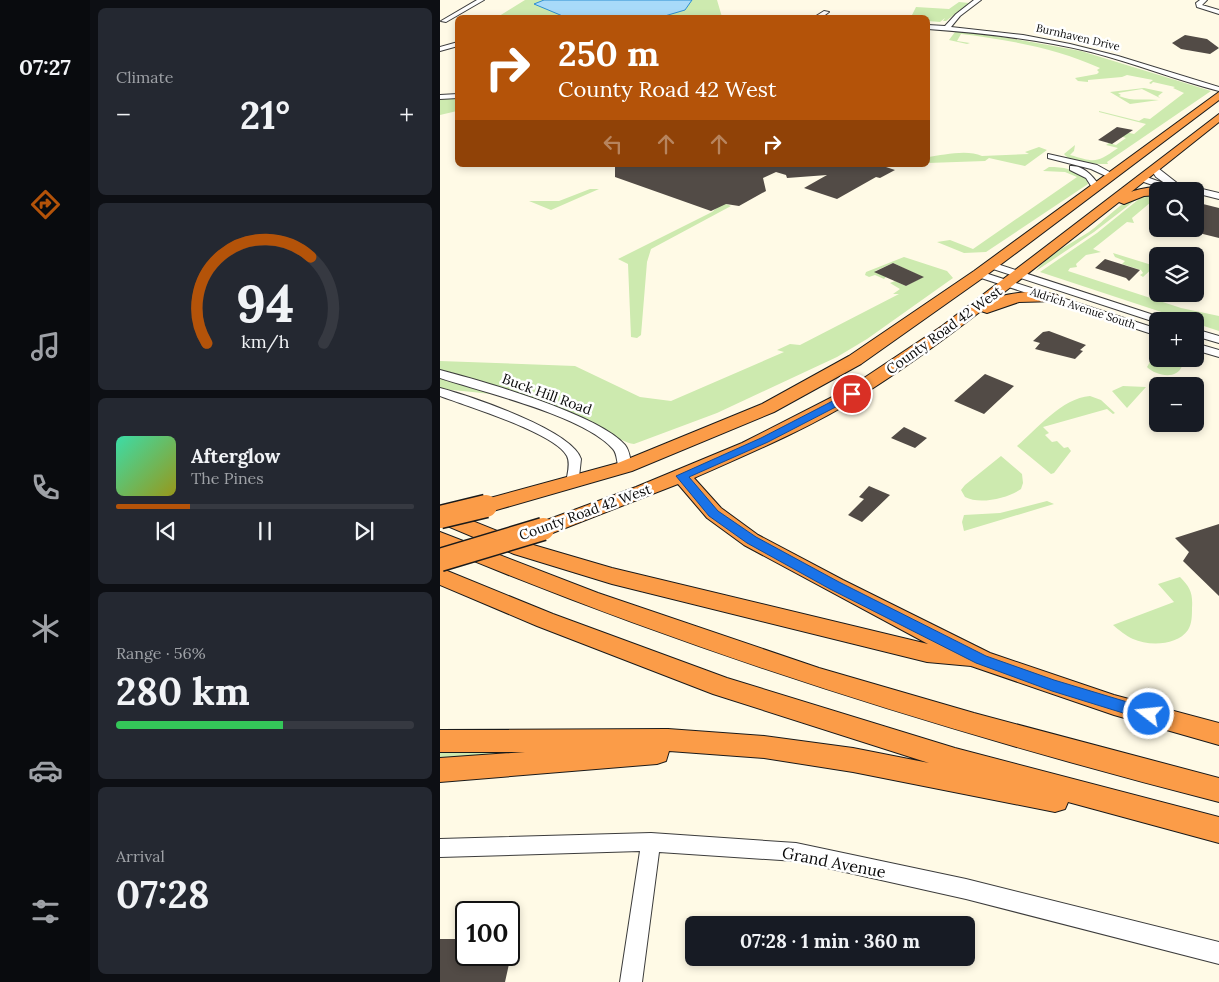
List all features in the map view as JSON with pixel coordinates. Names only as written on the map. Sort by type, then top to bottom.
[{"type":"highway","name":"County Road 42 West","points":[[440,516],[486,506],[625,467],[768,408],[820,380],[881,344],[1219,95]]},
{"type":"highway","name":"County Road 42 West","points":[[440,560],[543,528],[643,492],[796,425],[852,394],[909,357],[1013,279],[1219,117]]},
{"type":"highway","points":[[1141,178],[1134,169],[1135,165],[1157,142]]},
{"type":"highway","points":[[1087,221],[1116,188],[1111,175]]},
{"type":"highway","points":[[1087,221],[1137,193],[1149,190]]},
{"type":"highway","points":[[909,357],[997,302],[1019,297],[1052,298]]},
{"type":"highway","points":[[625,467],[643,492]]},
{"type":"highway","points":[[682,476],[714,513],[751,540],[835,586],[981,660],[1114,705],[1219,734]]},
{"type":"highway","points":[[440,516],[522,549],[612,576],[927,653],[981,660]]},
{"type":"highway","points":[[440,539],[630,615],[746,655],[930,712],[1219,790]]},
{"type":"highway","points":[[440,576],[545,620],[722,687],[955,760],[1219,831]]},
{"type":"highway","points":[[440,741],[668,740],[764,747],[854,760],[1219,831]]},
{"type":"highway","points":[[440,770],[666,752],[764,747]]},
{"type":"street","points":[[444,21],[481,0]]},
{"type":"street","points":[[949,26],[958,15],[978,0]]},
{"type":"street","points":[[1204,0],[1199,3],[1199,6],[1219,12]]},
{"type":"street","points":[[446,12],[458,12]]},
{"type":"street","name":"Burnhaven Drive","points":[[930,23],[1066,45],[1117,57],[1219,89]]},
{"type":"street","name":"Burnhaven Drive","points":[[930,27],[949,26],[1014,31],[1072,41],[1219,82]]},
{"type":"street","points":[[440,49],[455,45]]},
{"type":"street","points":[[440,92],[455,90]]},
{"type":"street","points":[[440,97],[455,96]]},
{"type":"street","points":[[1096,187],[1089,176],[1081,171],[1049,158],[1094,167],[1111,175]]},
{"type":"street","points":[[1154,168],[1157,174],[1168,182],[1219,196]]},
{"type":"street","points":[[1141,178],[1152,182]]},
{"type":"street","points":[[1204,198],[1219,202]]},
{"type":"street","name":"Aldrich Avenue South","points":[[985,269],[1013,279],[1149,317]]},
{"type":"street","name":"Aldrich Avenue South","points":[[1013,279],[1052,298],[1149,330]]},
{"type":"street","points":[[1204,335],[1219,340]]},
{"type":"street","points":[[1204,349],[1219,354]]},
{"type":"street","name":"Buck Hill Road","points":[[440,374],[552,411],[602,432],[621,449],[625,467]]},
{"type":"street","points":[[440,392],[527,424],[565,445],[574,454],[576,463],[573,482]]},
{"type":"street","points":[[630,982],[651,842]]},
{"type":"street","name":"Grand Avenue","points":[[440,848],[651,842],[796,852],[966,889],[1219,953]]},
{"type":"green space","points":[[525,0],[717,0],[721,15],[501,15]]},
{"type":"green space","points":[[959,2],[969,3],[946,21],[943,21],[945,18],[940,22],[930,21],[930,15],[912,15],[916,7],[949,9]]},
{"type":"green space","points":[[958,31],[1081,51],[1211,91],[1107,162],[1108,164],[1078,162],[1064,154],[1075,145],[1074,151],[1070,155],[1090,160],[1099,159],[1118,148],[1106,145],[1109,143],[1116,145],[1126,138],[1120,136],[1125,132],[1134,134],[1146,124],[1099,111],[1139,121],[1144,118],[1150,119],[1184,93],[1173,88],[1175,87],[1153,82],[1149,83],[1153,80],[1127,75],[1088,80],[1088,82],[1078,81],[1075,78],[1097,74],[1099,72],[1097,70],[1100,68],[1066,55],[1014,42],[961,34],[957,41],[970,43],[949,40]]},
{"type":"green space","points":[[1144,88],[1163,92],[1158,96],[1160,98],[1142,89],[1118,93],[1121,95],[1119,96],[1129,99],[1159,100],[1130,104],[1110,92]]},
{"type":"green space","points":[[455,97],[455,111],[440,115],[440,99]]},
{"type":"green space","points":[[1039,147],[1047,150],[1025,166],[989,158],[985,161],[930,163],[930,157],[948,154],[969,153],[982,156],[1029,154],[1025,152]]},
{"type":"green space","points":[[1049,167],[1064,168],[1078,172],[1087,178],[1088,184],[986,252],[964,253],[937,242],[950,240],[973,249],[1077,177],[1065,172],[1043,171]]},
{"type":"green space","points":[[590,189],[599,189],[551,210],[529,201],[559,201]]},
{"type":"green space","points":[[1149,194],[1149,204],[1132,218],[1134,223],[1127,222],[1093,249],[1101,252],[1086,255],[1076,264],[1077,267],[1070,268],[1068,271],[1149,298],[1149,302],[1163,302],[1200,312],[1161,312],[1040,272],[1097,233],[1144,195]]},
{"type":"green space","points":[[1142,195],[1094,232],[1036,271],[1053,254],[1089,232],[1128,201]]},
{"type":"green space","points":[[725,201],[726,204],[731,206],[651,249],[647,262],[641,335],[637,338],[631,337],[628,264],[618,259],[712,212]]},
{"type":"green space","points":[[1113,253],[1149,264],[1149,272],[1143,277],[1140,275],[1143,273],[1141,270],[1122,264],[1125,261],[1115,257]]},
{"type":"green space","points":[[904,257],[947,271],[953,278],[867,339],[837,357],[717,413],[634,444],[620,439],[579,416],[556,407],[507,396],[440,389],[440,361],[575,366],[640,397],[671,401],[784,352],[777,350],[790,344],[800,345],[899,294],[893,294],[900,289],[890,283],[895,281],[906,286],[923,277],[893,263],[875,271],[886,277],[884,279],[875,275],[869,277],[865,275],[866,272]]},
{"type":"green space","points":[[1204,313],[1219,316],[1219,331],[1204,326]]},
{"type":"green space","points":[[1149,364],[1149,367],[1181,367],[1176,373],[1166,375],[1156,373],[1147,367]]},
{"type":"green space","points":[[1123,386],[1146,387],[1127,408],[1112,391]]},
{"type":"green space","points":[[1090,396],[1101,400],[1115,413],[1113,414],[1107,409],[1043,427],[1049,433],[1045,435],[1052,442],[1057,441],[1064,448],[1068,447],[1071,451],[1054,473],[1051,474],[1017,446],[1060,408],[1080,398]]},
{"type":"green space","points":[[1001,456],[1022,474],[1023,483],[1021,489],[994,499],[978,500],[965,497],[961,490],[965,485]]},
{"type":"green space","points":[[1047,501],[1054,504],[964,531],[962,522],[964,515],[1000,513]]},
{"type":"green space","points":[[1180,577],[1188,587],[1192,598],[1191,622],[1188,630],[1183,635],[1170,642],[1146,643],[1130,638],[1113,625],[1174,602],[1158,584]]},
{"type":"green space","points":[[543,748],[542,754],[440,763],[440,751]]},
{"type":"water","points":[[544,0],[692,0],[685,10],[668,15],[560,15],[534,4]]},
{"type":"building","points":[[1185,35],[1207,39],[1219,48],[1210,54],[1181,49],[1172,43]]},
{"type":"building","points":[[1117,127],[1133,130],[1112,144],[1098,140]]},
{"type":"building","points":[[615,167],[886,167],[895,170],[880,178],[876,177],[837,199],[804,188],[827,175],[787,178],[786,175],[776,172],[763,178],[766,191],[739,206],[726,204],[711,211],[615,177]]},
{"type":"building","points":[[1204,204],[1219,208],[1219,238],[1204,234]]},
{"type":"building","points":[[1105,259],[1140,270],[1129,281],[1126,278],[1095,268]]},
{"type":"building","points":[[893,263],[924,277],[906,286],[874,272]]},
{"type":"building","points":[[1049,331],[1086,345],[1080,350],[1083,351],[1075,359],[1035,349],[1040,343],[1033,341],[1043,332]]},
{"type":"building","points":[[985,374],[1014,386],[984,414],[954,401]]},
{"type":"building","points":[[904,427],[927,438],[915,448],[891,438]]},
{"type":"building","points":[[869,486],[890,495],[862,522],[848,515],[864,499],[859,497]]},
{"type":"building","points":[[1219,524],[1219,596],[1183,561],[1189,552],[1175,538]]},
{"type":"building","points":[[440,939],[455,939],[455,966],[509,966],[505,982],[440,982]]},
{"type":"route","points":[[852,394],[796,425],[682,476],[690,488],[714,513],[751,540],[835,586],[981,660],[1114,705],[1149,714]]}]
